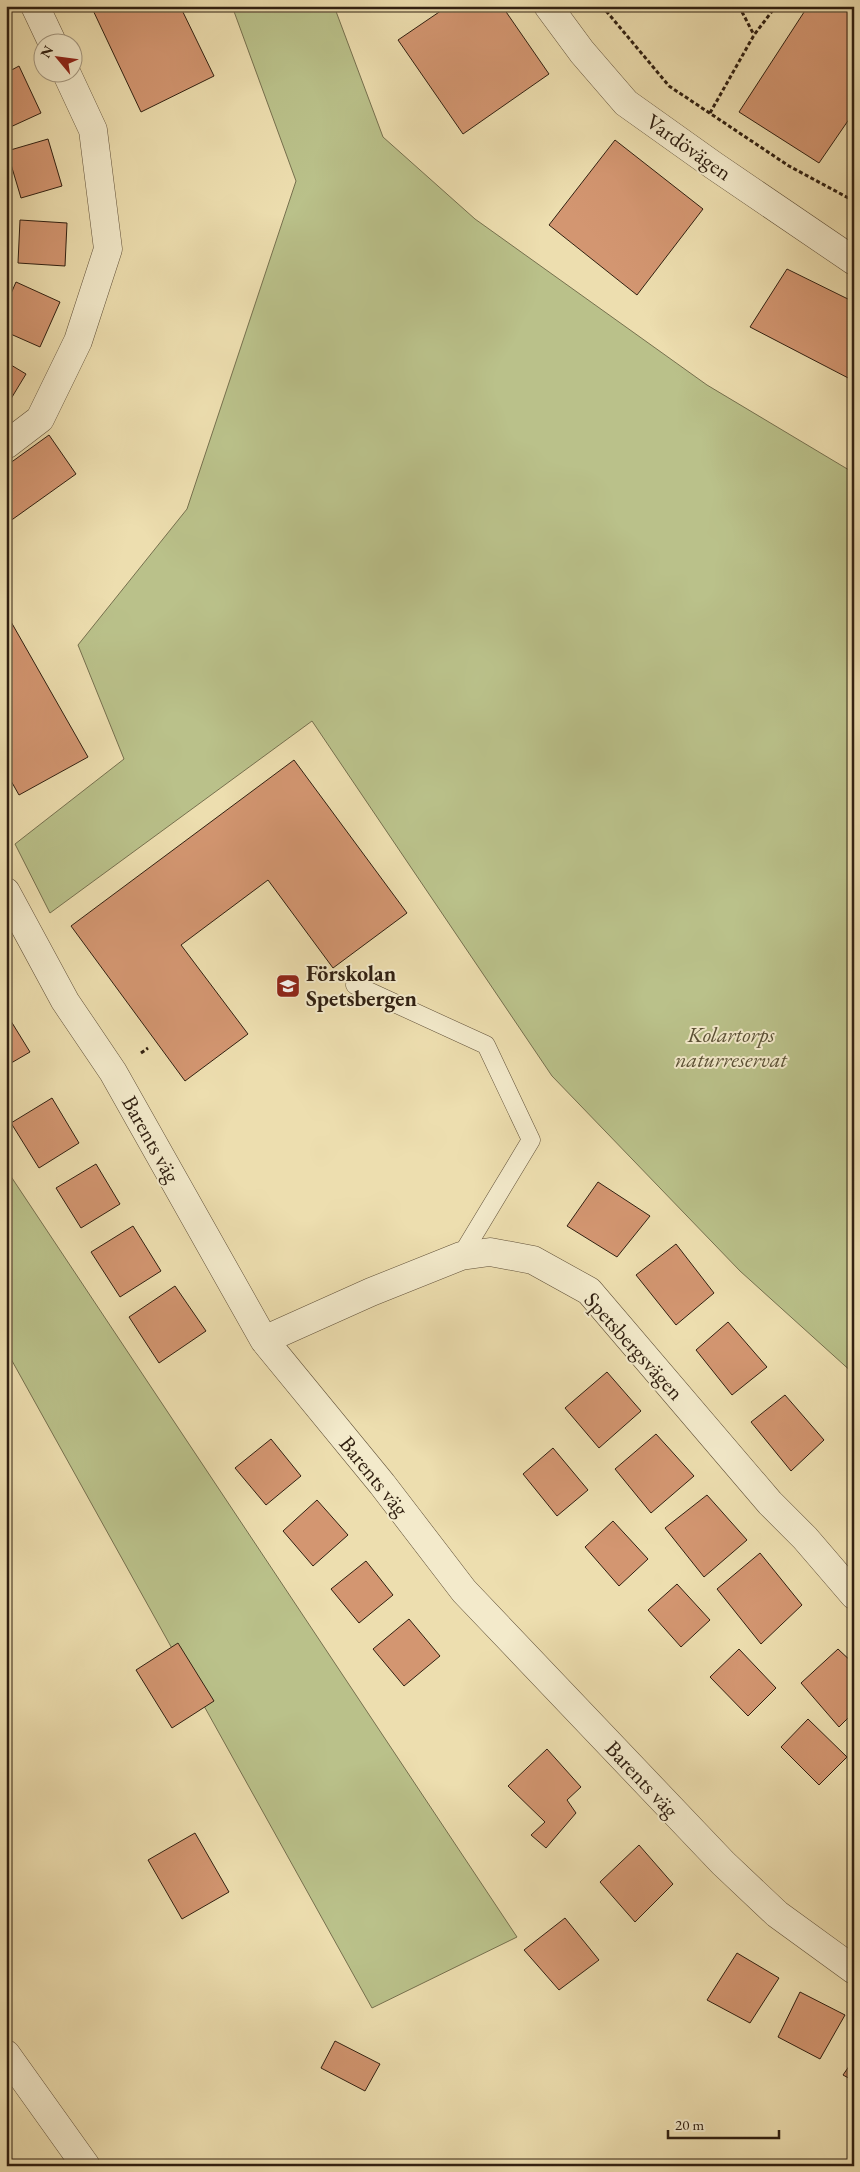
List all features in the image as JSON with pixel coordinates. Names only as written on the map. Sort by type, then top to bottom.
[{"type":"street","points":[[35,6],[47,32]]},
{"type":"street","name":"Vardövägen","points":[[548,6],[582,52],[626,102],[713,166],[854,261]]},
{"type":"street","points":[[6,445],[40,418],[78,341],[108,249],[93,130],[71,82]]},
{"type":"street","name":"Barents väg","points":[[6,892],[65,1000],[113,1072],[264,1340],[382,1484],[464,1591],[723,1864],[777,1914],[854,1970]]},
{"type":"street","name":"Spetsbergsvägen","points":[[264,1340],[371,1292],[462,1256],[490,1252],[533,1260],[589,1291],[770,1503],[805,1538],[854,1594]]},
{"type":"street","points":[[6,2054],[86,2166]]},
{"type":"lane","points":[[355,984],[486,1046],[531,1140],[462,1256]]},
{"type":"path","points":[[602,6],[670,86],[789,166],[854,201]]},
{"type":"path","points":[[739,6],[754,36]]},
{"type":"path","points":[[710,114],[754,36],[776,6]]},
{"type":"green space","name":"Kolartorps naturreservat","points":[[232,6],[334,6],[383,137],[475,219],[707,385],[854,473],[854,1374],[740,1271],[552,1076],[312,721],[50,913],[15,844],[124,759],[78,645],[187,509],[296,181]]},
{"type":"green space","points":[[6,1169],[517,1937],[372,2008],[6,1350]]},
{"type":"building","points":[[91,6],[180,6],[214,76],[141,112]]},
{"type":"building","points":[[448,6],[502,6],[549,74],[463,134],[398,40]]},
{"type":"building","points":[[808,6],[854,6],[854,112],[819,163],[739,112]]},
{"type":"building","points":[[19,66],[41,113],[6,129],[6,73]]},
{"type":"building","points":[[48,139],[62,186],[21,198],[7,151]]},
{"type":"building","points":[[615,140],[703,209],[637,295],[549,225]]},
{"type":"building","points":[[20,220],[67,223],[65,266],[18,263]]},
{"type":"building","points":[[787,269],[854,302],[854,381],[750,327]]},
{"type":"building","points":[[16,282],[60,302],[40,347],[6,332],[6,305]]},
{"type":"building","points":[[6,362],[26,374],[6,407]]},
{"type":"building","points":[[49,435],[76,474],[6,524],[6,466]]},
{"type":"building","points":[[6,613],[88,757],[19,795],[6,772]]},
{"type":"building","points":[[294,760],[407,913],[333,968],[268,880],[181,945],[248,1034],[185,1081],[71,926]]},
{"type":"building","points":[[6,1013],[30,1052],[6,1066]]},
{"type":"building","points":[[52,1098],[79,1143],[39,1168],[11,1123]]},
{"type":"building","points":[[96,1164],[120,1204],[81,1228],[56,1188]]},
{"type":"building","points":[[598,1182],[650,1216],[617,1257],[567,1226]]},
{"type":"building","points":[[133,1226],[161,1271],[120,1297],[91,1252]]},
{"type":"building","points":[[676,1244],[714,1293],[676,1325],[636,1275]]},
{"type":"building","points":[[175,1286],[206,1331],[159,1363],[129,1317]]},
{"type":"building","points":[[728,1322],[767,1367],[732,1395],[696,1350]]},
{"type":"building","points":[[607,1372],[641,1411],[599,1448],[565,1408]]},
{"type":"building","points":[[785,1395],[824,1440],[791,1471],[751,1422]]},
{"type":"building","points":[[656,1434],[694,1476],[651,1513],[615,1469]]},
{"type":"building","points":[[271,1439],[301,1476],[266,1505],[235,1468]]},
{"type":"building","points":[[553,1448],[588,1490],[557,1516],[523,1474]]},
{"type":"building","points":[[707,1495],[747,1540],[704,1577],[665,1528]]},
{"type":"building","points":[[317,1500],[348,1535],[313,1566],[283,1531]]},
{"type":"building","points":[[613,1521],[648,1559],[619,1586],[585,1547]]},
{"type":"building","points":[[760,1553],[802,1605],[761,1644],[717,1589]]},
{"type":"building","points":[[366,1561],[393,1595],[359,1623],[331,1589]]},
{"type":"building","points":[[677,1584],[710,1620],[681,1647],[648,1610]]},
{"type":"building","points":[[409,1619],[440,1656],[404,1686],[373,1649]]},
{"type":"building","points":[[178,1643],[214,1701],[172,1728],[136,1670]]},
{"type":"building","points":[[739,1649],[776,1688],[748,1716],[710,1677]]},
{"type":"building","points":[[838,1649],[854,1664],[854,1712],[839,1727],[801,1683]]},
{"type":"building","points":[[808,1719],[847,1757],[819,1785],[781,1747]]},
{"type":"building","points":[[547,1749],[581,1787],[567,1800],[576,1813],[546,1848],[531,1835],[545,1822],[508,1786]]},
{"type":"building","points":[[195,1833],[229,1892],[182,1919],[148,1860]]},
{"type":"building","points":[[639,1845],[673,1884],[635,1922],[600,1882]]},
{"type":"building","points":[[565,1918],[599,1960],[559,1990],[524,1950]]},
{"type":"building","points":[[737,1953],[779,1978],[750,2023],[707,2000]]},
{"type":"building","points":[[800,1992],[845,2015],[820,2059],[778,2037]]},
{"type":"building","points":[[335,2041],[380,2064],[365,2091],[321,2068]]},
{"type":"building","points":[[854,2059],[854,2081],[843,2075]]},
{"type":"place","name":"Förskolan Spetsbergen","points":[[288,986]]}]
